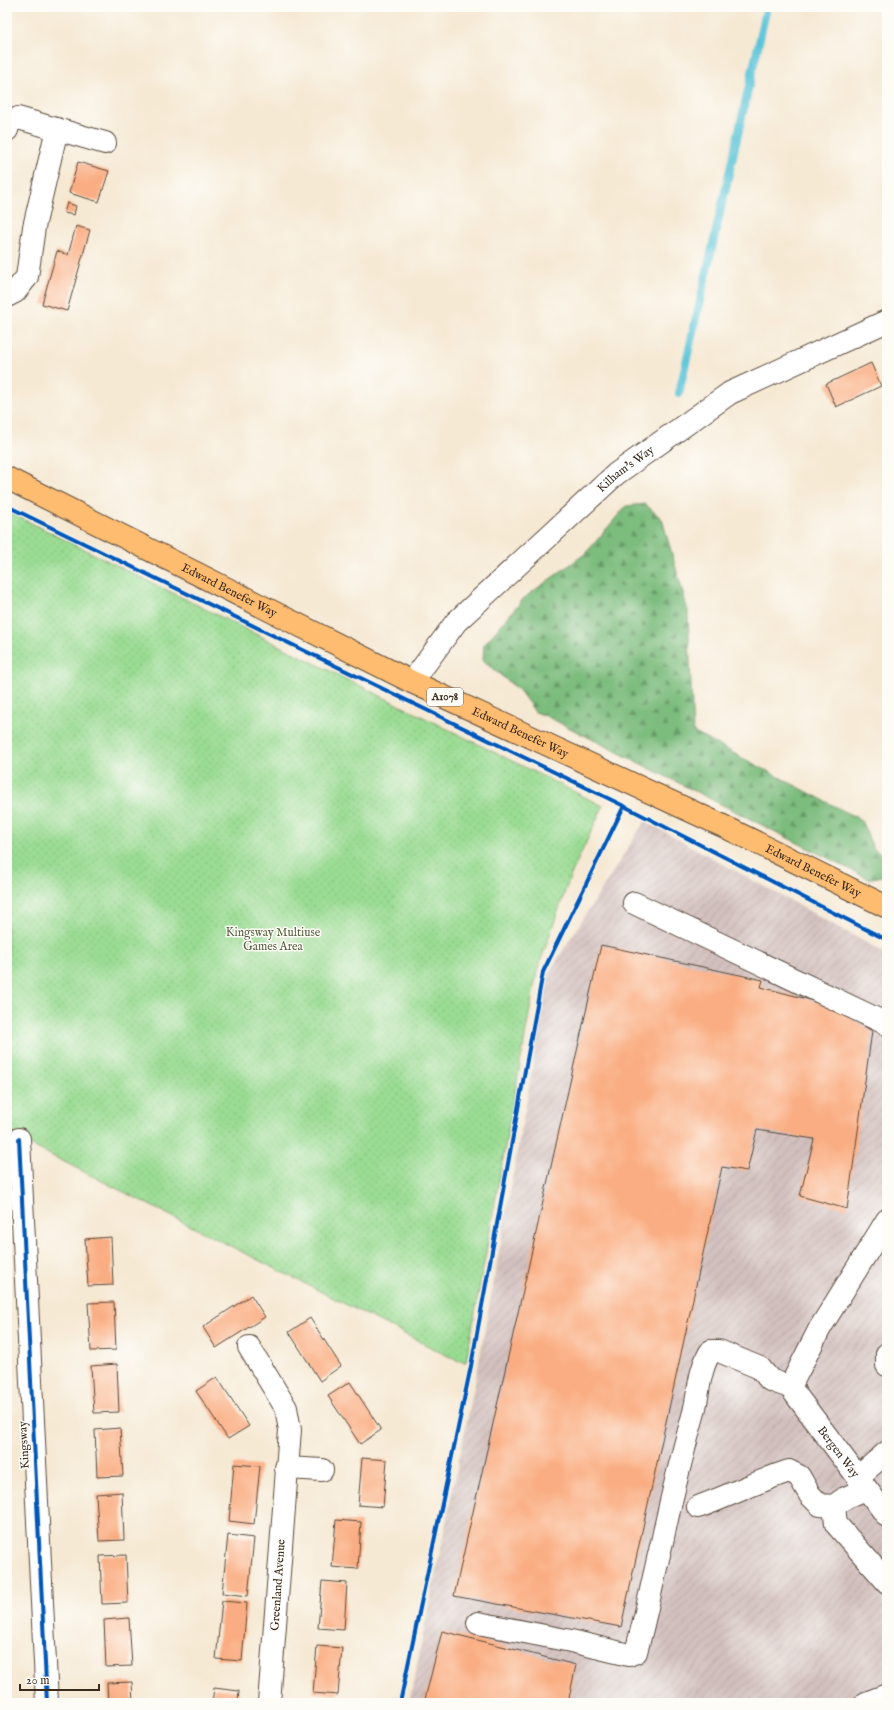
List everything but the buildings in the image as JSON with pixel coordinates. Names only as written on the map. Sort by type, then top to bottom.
[{"type":"main road","name":"Edward Benefer Way","points":[[7,478],[412,682],[721,826],[887,907]]},
{"type":"street","points":[[7,130],[9,123],[18,118],[105,143]]},
{"type":"street","points":[[7,296],[14,292],[27,277],[34,227],[56,129]]},
{"type":"street","name":"Kilham's Way","points":[[412,682],[456,622],[616,474],[730,393],[887,320]]},
{"type":"street","points":[[634,903],[887,1024]]},
{"type":"street","name":"Kingsway","points":[[19,1138],[47,1703]]},
{"type":"street","points":[[478,1623],[571,1641],[629,1655],[636,1652],[644,1626],[667,1519],[696,1403],[700,1377],[706,1358],[711,1351],[719,1351],[760,1368],[770,1380],[790,1387],[820,1328],[887,1220]]},
{"type":"street","name":"Greenland Avenue","points":[[249,1347],[286,1408],[290,1430],[269,1703]]},
{"type":"street","points":[[887,1354],[887,1365]]},
{"type":"street","name":"Bergen Way","points":[[790,1387],[887,1516]]},
{"type":"street","points":[[698,1507],[729,1496],[765,1478],[789,1471],[799,1476],[810,1495],[820,1506],[834,1506],[862,1483],[887,1452]]},
{"type":"street","points":[[286,1468],[322,1470]]},
{"type":"street","points":[[834,1506],[836,1524],[887,1582]]},
{"type":"street","points":[[866,1703],[887,1695]]},
{"type":"shaded area","points":[[645,821],[887,954],[887,1703],[409,1703],[478,1367],[550,971]]},
{"type":"green space","points":[[645,504],[662,519],[688,611],[693,732],[861,820],[873,848],[883,856],[886,875],[869,879],[544,715],[535,712],[519,690],[483,661],[484,645],[524,598],[586,553],[626,506]]},
{"type":"green space","name":"Kingsway Multiuse Games Area","points":[[7,511],[603,806],[570,877],[537,971],[466,1362],[456,1360],[7,1133]]},
{"type":"waterway","points":[[679,393],[767,7]]},
{"type":"cycle path","points":[[7,506],[624,806],[887,940]]},
{"type":"cycle path","points":[[400,1703],[471,1366],[543,972],[624,806]]},
{"type":"cycle path","points":[[19,1139],[47,1703]]}]
